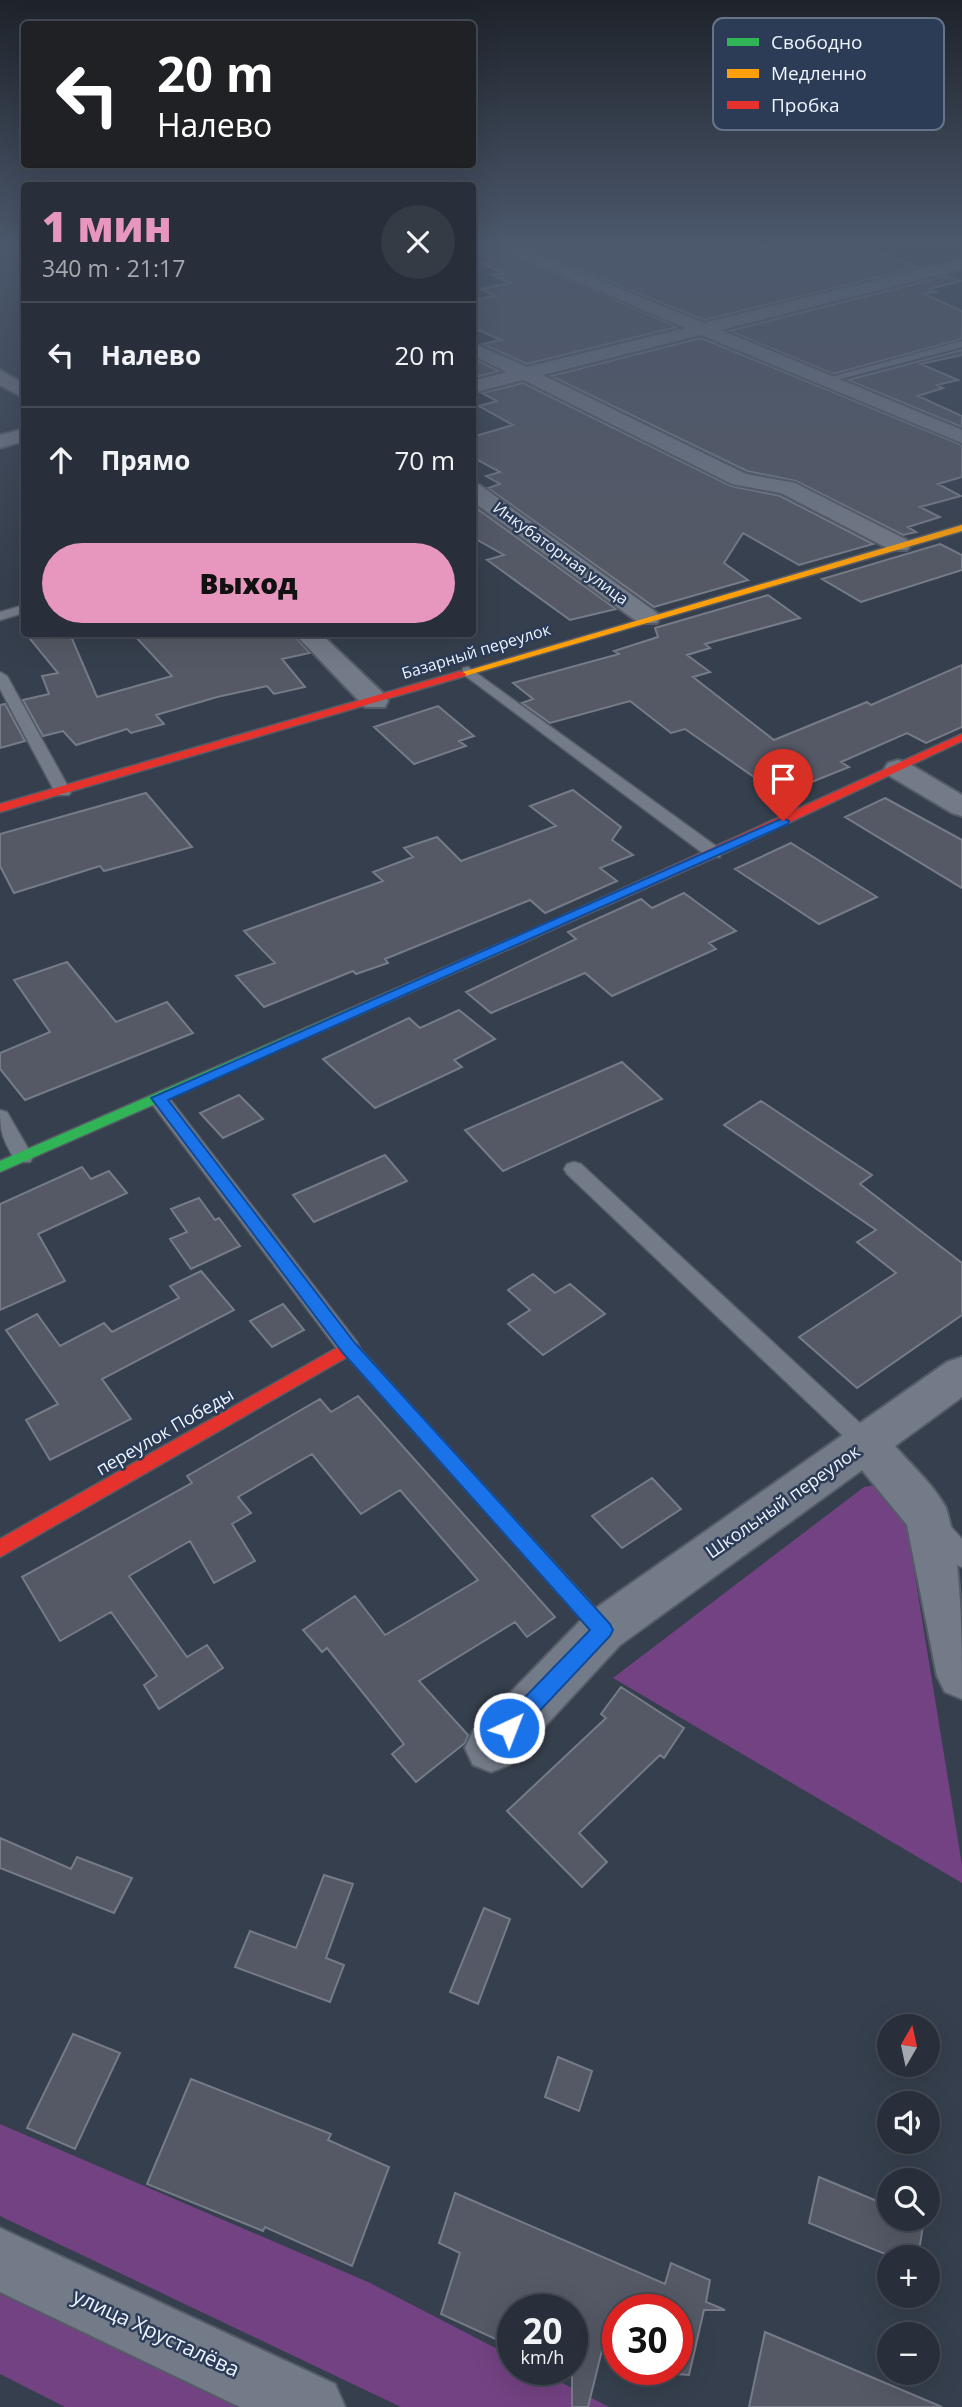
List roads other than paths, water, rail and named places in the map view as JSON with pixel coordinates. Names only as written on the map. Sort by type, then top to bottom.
[{"type":"street","points":[[495,358],[740,479],[787,488],[899,545]]},
{"type":"street","points":[[476,386],[587,358]]},
{"type":"street","points":[[772,358],[962,437]]},
{"type":"street","points":[[0,376],[21,390]]},
{"type":"street","points":[[0,442],[21,436]]},
{"type":"street","name":"Инкубаторная улица","points":[[476,493],[648,618]]},
{"type":"street","name":"Базарный переулок","points":[[0,808],[962,528]]},
{"type":"street","points":[[310,637],[375,701]]},
{"type":"street","points":[[0,1167],[715,853],[962,737]]},
{"type":"street","points":[[898,769],[962,807]]},
{"type":"street","points":[[349,1348],[603,1630]]},
{"type":"street","name":"переулок Победы","points":[[0,1549],[349,1348]]},
{"type":"street","name":"Школьный переулок","points":[[491,1748],[603,1630],[961,1376]]},
{"type":"street","points":[[866,1443],[928,1518],[962,1676]]},
{"type":"street","name":"улица Хрусталёва","points":[[0,2259],[312,2407]]},
{"type":"lane","points":[[825,380],[907,358]]},
{"type":"lane","points":[[0,616],[21,610]]},
{"type":"lane","points":[[468,671],[715,853]]},
{"type":"lane","points":[[0,676],[62,792]]},
{"type":"lane","points":[[159,1098],[349,1348]]},
{"type":"lane","points":[[0,1117],[23,1157]]},
{"type":"lane","points":[[574,1169],[866,1443]]},
{"type":"lane","points":[[928,1518],[962,1556]]}]
